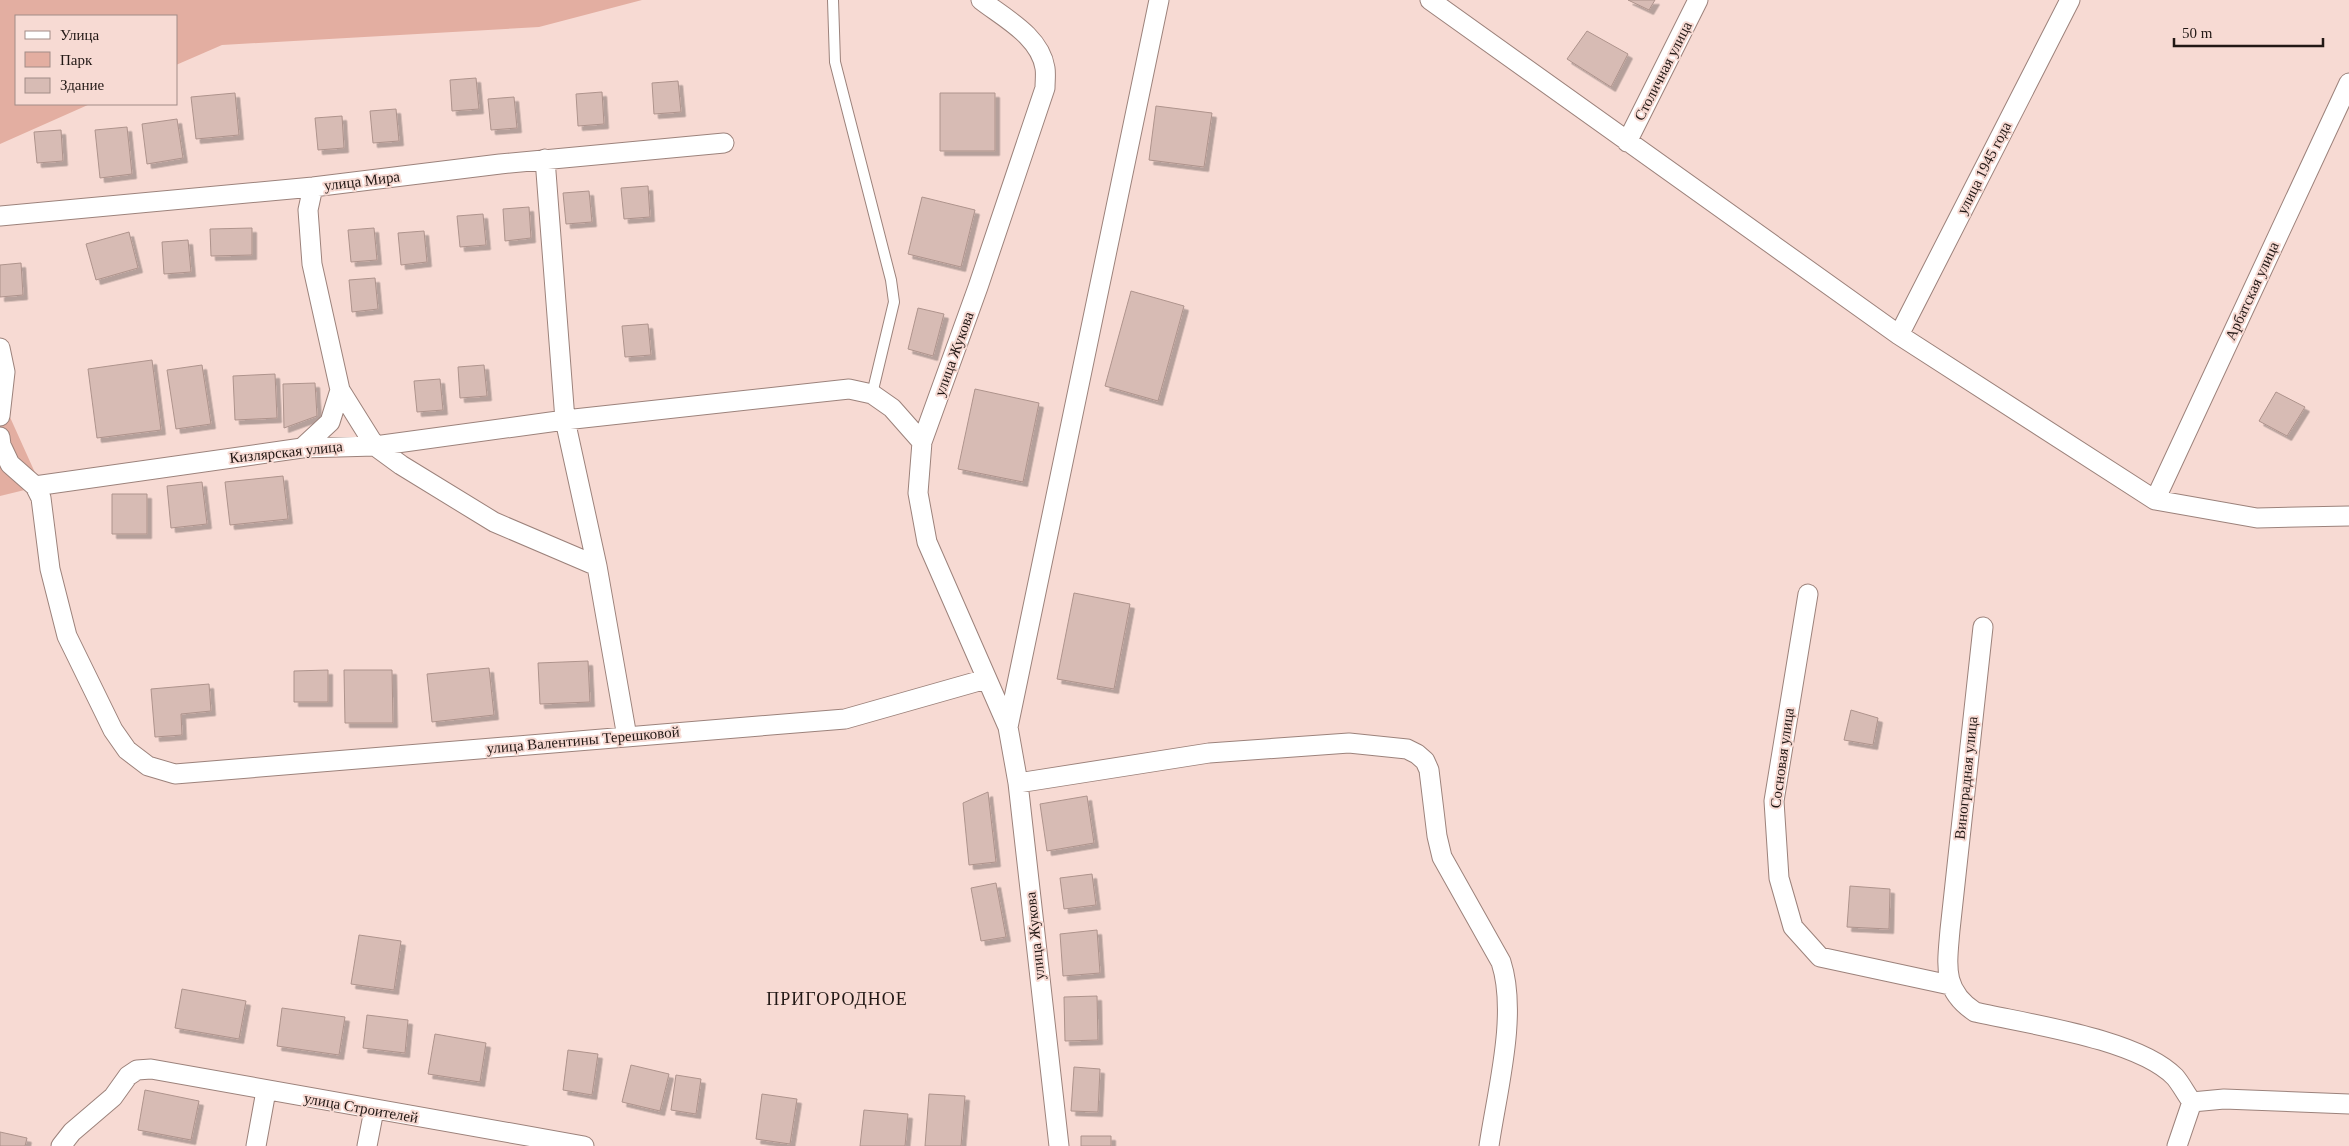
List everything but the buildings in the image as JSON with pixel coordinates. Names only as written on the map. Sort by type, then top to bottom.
[{"type":"street","name":"улица Жукова","points":[[981,0],[1030,38],[1040,52],[1045,68],[1044,88],[978,288],[922,442],[918,493],[927,542],[1008,727],[1018,783],[1059,1146]]},
{"type":"street","name":"улица Жукова","points":[[1008,727],[1160,0]]},
{"type":"street","name":"Столичная улица","points":[[1627,142],[1698,0]]},
{"type":"street","name":"улица 1945 года","points":[[1899,336],[2070,0]]},
{"type":"street","points":[[1438,2],[1627,142],[1899,336],[2155,500],[2257,518],[2349,516]]},
{"type":"street","name":"Арбатская улица","points":[[2155,500],[2349,83]]},
{"type":"street","name":"улица Мира","points":[[0,216],[313,187],[545,159],[724,143]]},
{"type":"street","points":[[545,159],[565,420],[597,566],[627,737]]},
{"type":"street","points":[[313,187],[308,210],[312,264],[340,390],[375,446],[401,465],[494,522],[597,566]]},
{"type":"street","points":[[0,348],[5,372],[0,416]]},
{"type":"street","name":"Кизлярская улица","points":[[35,486],[302,448],[375,446],[565,420],[849,389],[872,394]]},
{"type":"street","points":[[302,448],[330,422],[340,390]]},
{"type":"street","points":[[872,394],[892,408],[922,442]]},
{"type":"street","points":[[0,437],[1,445],[10,464],[35,486]]},
{"type":"street","name":"улица Валентины Терешковой","points":[[35,486],[41,498],[50,569],[67,636],[75,653],[113,730],[127,750],[148,766],[175,774],[845,719],[986,679]]},
{"type":"street","name":"Сосновая улица","points":[[1808,594],[1774,801],[1779,878],[1793,927],[1820,957],[1950,985]]},
{"type":"street","name":"Виноградная улица","points":[[1950,985],[1948,963],[1950,930],[1982,627]]},
{"type":"street","points":[[1018,783],[1229,752],[1349,743],[1407,749],[1417,754],[1425,761],[1429,770],[1436,836],[1442,857],[1501,962],[1507,980],[1508,1020],[1489,1146]]},
{"type":"street","points":[[1950,985],[1960,1002],[1975,1012],[2109,1042],[2146,1056],[2174,1077],[2192,1102]]},
{"type":"street","name":"улица Строителей","points":[[61,1146],[72,1132],[113,1097],[128,1076],[137,1070],[151,1069],[266,1091],[584,1146]]},
{"type":"street","points":[[256,1146],[266,1091]]},
{"type":"street","points":[[2192,1102],[2224,1099],[2349,1104]]},
{"type":"street","points":[[2177,1146],[2192,1102]]},
{"type":"street","points":[[367,1146],[374,1110]]},
{"type":"lane","points":[[833,0],[835,62],[894,302],[872,394]]},
{"type":"green space","points":[[0,0],[642,0],[539,27],[222,45],[178,64],[178,15],[15,15],[15,105],[88,105],[0,144]]},
{"type":"green space","points":[[0,395],[41,486],[0,496]]},
{"type":"district","name":"ПРИГОРОДНОЕ","points":[[837,999]]}]
